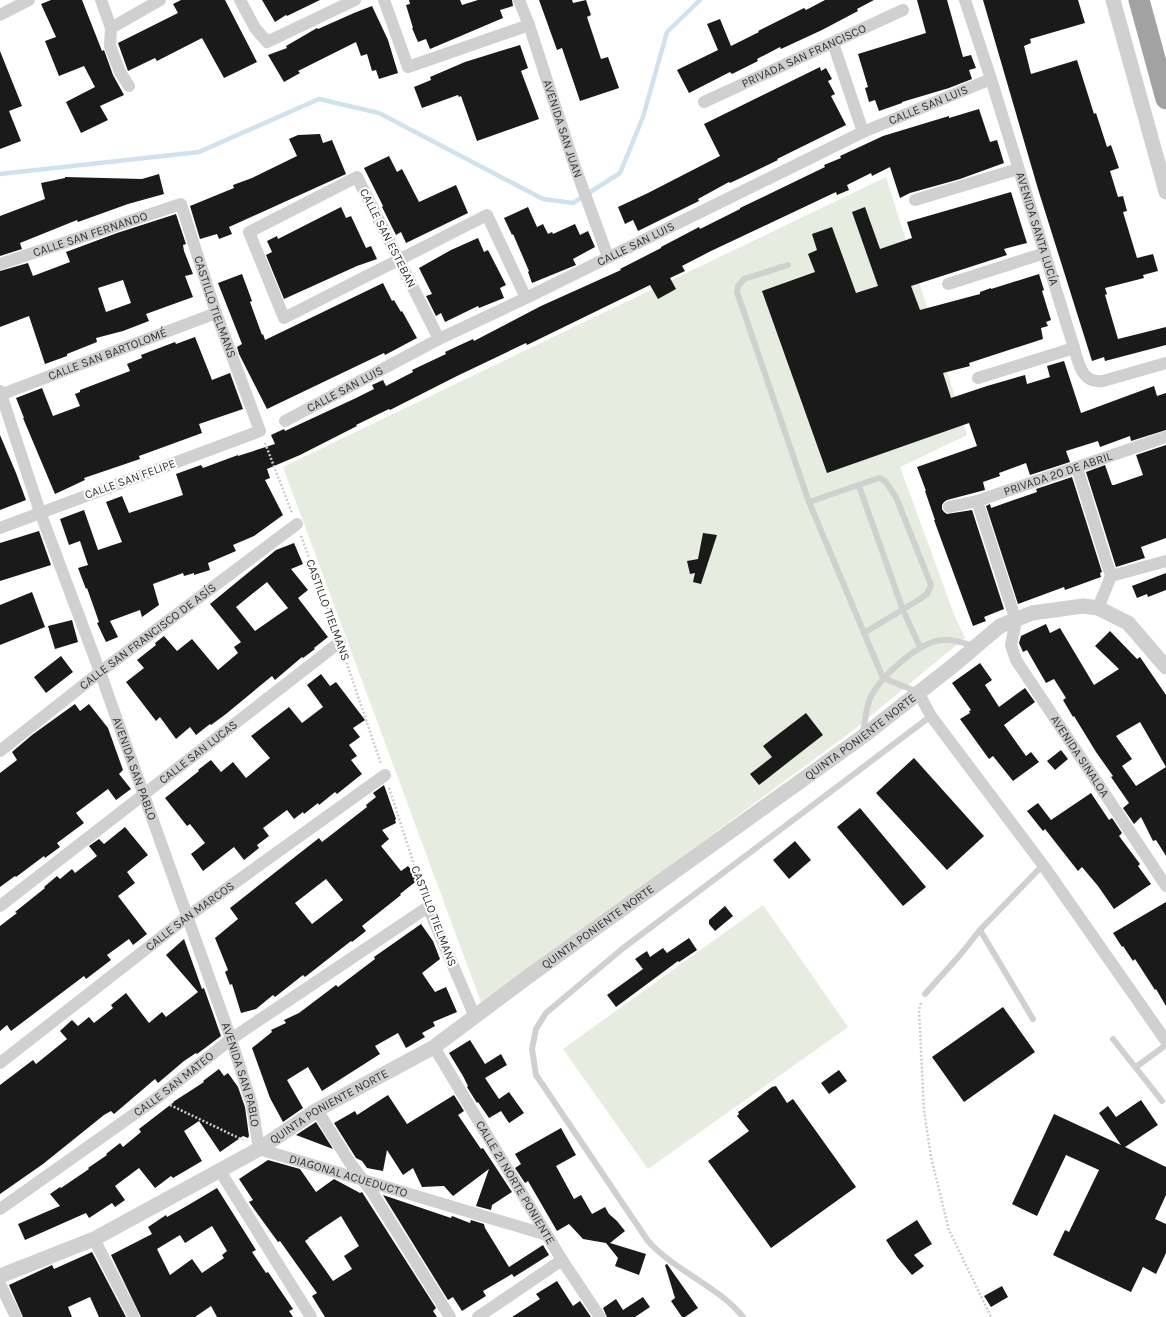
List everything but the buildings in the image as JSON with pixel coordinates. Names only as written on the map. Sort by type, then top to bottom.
[{"type":"highway","points":[[1139,0],[1166,99]]},
{"type":"street","points":[[0,15],[29,0]]},
{"type":"street","points":[[101,0],[111,28],[110,46],[120,72],[129,86]]},
{"type":"street","points":[[111,28],[160,0]]},
{"type":"street","points":[[240,0],[255,28],[267,42],[355,0]]},
{"type":"street","points":[[384,0],[408,67],[529,25]]},
{"type":"street","name":"AVENIDA SAN JUAN","points":[[519,0],[529,25],[575,167],[608,257]]},
{"type":"street","name":"AVENIDA SANTA LUCÍA","points":[[965,0],[1083,374],[1089,379],[1100,382],[1166,363]]},
{"type":"street","points":[[1113,0],[1166,192]]},
{"type":"street","name":"PRIVADA SAN FRANCISCO","points":[[704,102],[903,10]]},
{"type":"street","points":[[833,43],[863,132]]},
{"type":"street","name":"CALLE SAN LUIS","points":[[285,421],[439,339],[526,298],[863,132],[991,79]]},
{"type":"street","points":[[915,200],[1018,169]]},
{"type":"street","name":"CALLE SAN ESTEBAN","points":[[398,260],[284,318],[249,232],[357,177],[439,339]]},
{"type":"street","name":"CALLE SAN FERNANDO","points":[[0,264],[181,204]]},
{"type":"street","name":"CASTILLO TIELMANS","points":[[181,204],[216,313],[260,431]]},
{"type":"street","points":[[398,260],[487,215],[526,298]]},
{"type":"street","points":[[948,284],[1044,253]]},
{"type":"street","name":"CALLE SAN BARTOLOMÉ","points":[[0,394],[216,313]]},
{"type":"street","points":[[978,378],[1074,348]]},
{"type":"street","name":"AVENIDA SAN PABLO","points":[[0,394],[40,512],[100,672],[231,1039],[252,1105],[259,1149]]},
{"type":"street","name":"CALLE SAN FELIPE","points":[[0,528],[260,431]]},
{"type":"street","name":"PRIVADA 20 DE ABRIL","points":[[948,507],[977,501],[1166,437]]},
{"type":"street","points":[[1077,468],[1110,576],[1098,608]]},
{"type":"street","points":[[977,501],[1016,621]]},
{"type":"street","name":"CALLE SAN FRANCISCO DE ASÍS","points":[[0,751],[100,672],[297,524]]},
{"type":"street","points":[[1110,576],[1166,561]]},
{"type":"street","name":"QUINTA PONIENTE NORTE","points":[[0,1276],[94,1239],[259,1149],[317,1110],[434,1047],[529,976],[862,737],[954,665],[1000,626],[1016,621],[1032,613],[1083,606],[1098,608],[1128,623],[1166,667]]},
{"type":"street","name":"AVENIDA SINALOA","points":[[1016,621],[1011,645],[1016,660],[1166,886]]},
{"type":"street","name":"CALLE SAN LUCAS","points":[[0,906],[340,642]]},
{"type":"street","points":[[918,692],[931,716],[1043,865],[1166,1041]]},
{"type":"street","name":"CALLE SAN MARCOS","points":[[0,1063],[187,917],[384,775]]},
{"type":"street","name":"CASTILLO TIELMANS","points":[[428,907],[475,1017]]},
{"type":"street","name":"CALLE SAN MATEO","points":[[0,1209],[157,1098],[231,1039],[428,907]]},
{"type":"street","name":"CALLE 21 NORTE PONIENTE","points":[[434,1047],[562,1260],[600,1317]]},
{"type":"street","points":[[317,1110],[350,1163],[372,1192],[450,1317]]},
{"type":"street","name":"DIAGONAL ACUEDUCTO","points":[[259,1149],[547,1235]]},
{"type":"street","points":[[220,1171],[311,1317]]},
{"type":"street","points":[[94,1239],[134,1317]]},
{"type":"street","points":[[478,1317],[562,1260]]},
{"type":"street","points":[[0,1284],[16,1317]]},
{"type":"lane","points":[[788,265],[744,279],[738,286],[737,292],[809,502],[883,678],[918,692]]},
{"type":"lane","points":[[809,502],[879,478],[886,481],[896,497],[931,585],[927,594],[864,633]]},
{"type":"lane","points":[[859,486],[903,610],[920,647]]},
{"type":"lane","points":[[862,737],[870,698],[883,678],[920,647],[933,642],[953,640],[975,647]]},
{"type":"lane","points":[[743,1317],[733,1305],[668,1260],[648,1241],[536,1075],[532,1049],[536,1029],[546,1013],[622,949],[931,716]]},
{"type":"lane","points":[[925,994],[980,930],[1043,865]]},
{"type":"lane","points":[[980,930],[1032,1019]]},
{"type":"lane","points":[[1113,1039],[1162,1101]]},
{"type":"lane","points":[[1136,1067],[1166,1045]]},
{"type":"path","name":"CASTILLO TIELMANS","points":[[260,431],[297,524],[340,642],[428,907]]},
{"type":"path","points":[[925,994],[919,1010],[924,1111],[931,1157],[950,1230],[991,1317]]},
{"type":"path","points":[[157,1098],[259,1149]]},
{"type":"shaded area","points":[[886,177],[967,435],[900,467],[955,617],[965,638],[851,732],[482,1005],[283,467]]},
{"type":"shaded area","points":[[763,905],[848,1027],[648,1169],[563,1049]]},
{"type":"waterway","points":[[0,174],[199,152],[319,99],[379,113],[543,199],[573,203],[620,173],[643,117],[667,32],[700,0]]}]
